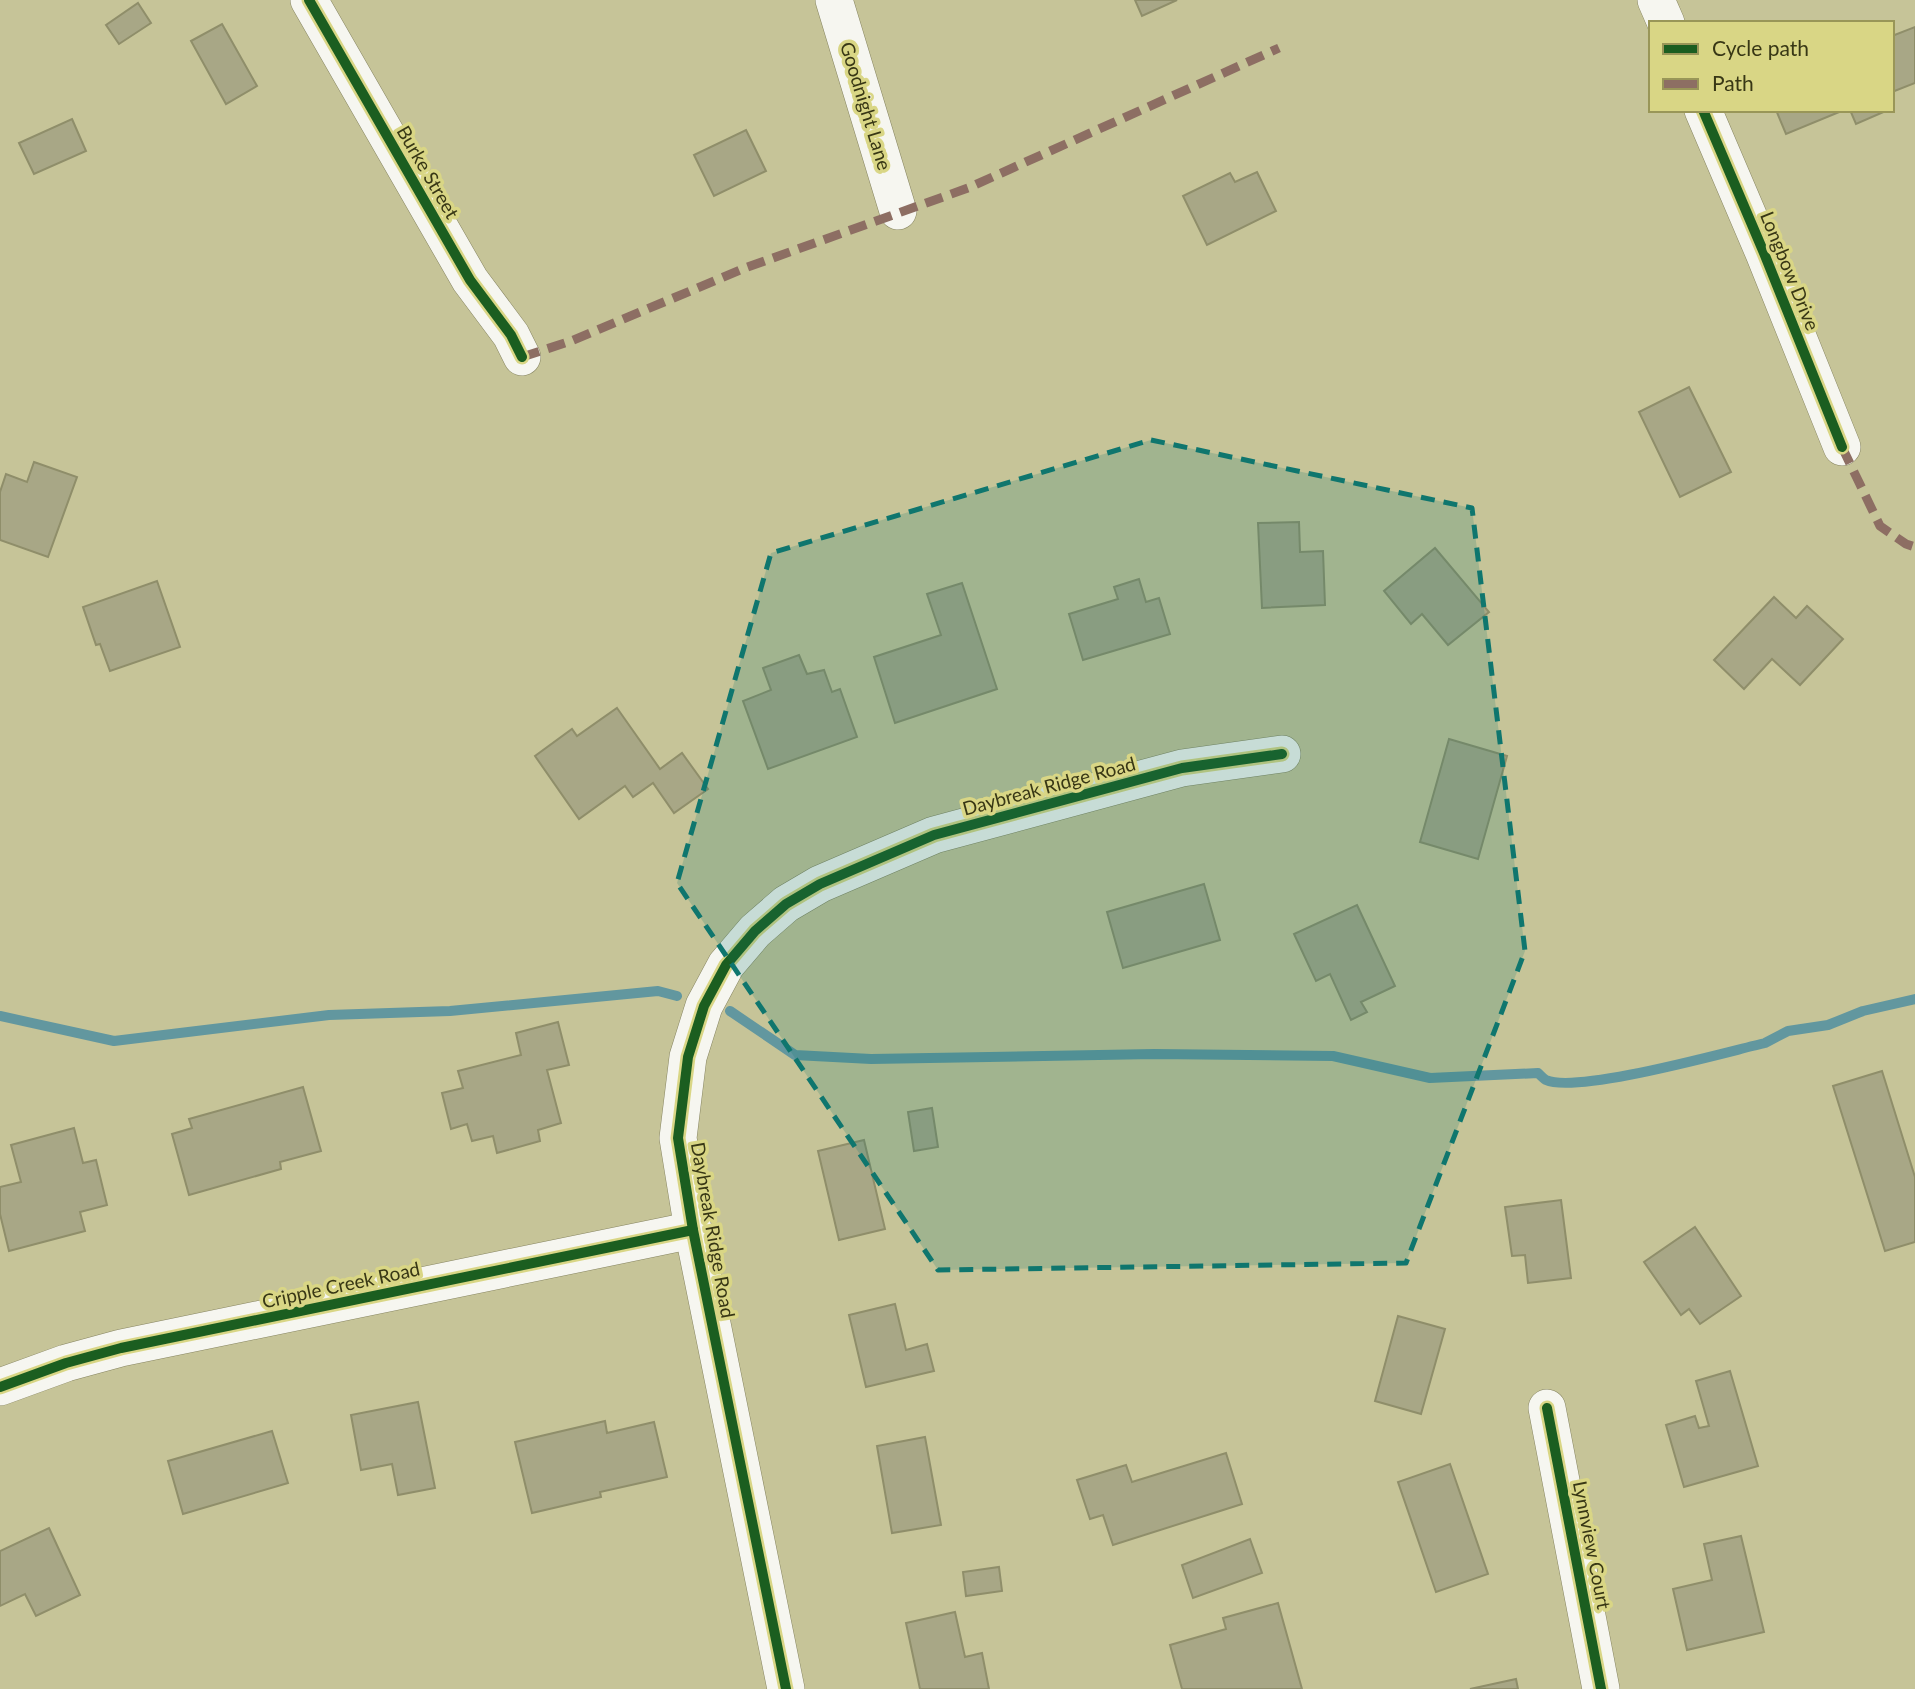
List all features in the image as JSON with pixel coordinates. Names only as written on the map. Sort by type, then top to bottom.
[{"type":"street","name":"Burke Street","points":[[309,0],[470,280],[511,335],[522,357]]},
{"type":"street","name":"Goodnight Lane","points":[[834,0],[898,211]]},
{"type":"street","points":[[1656,0],[1665,21]]},
{"type":"street","name":"Longbow Drive","points":[[1704,112],[1842,447]]},
{"type":"street","name":"Daybreak Ridge Road","points":[[786,1689],[693,1230],[678,1138],[688,1058],[704,1006],[726,965],[755,931],[786,904],[820,884],[934,835],[1182,768],[1282,754]]},
{"type":"street","name":"Cripple Creek Road","points":[[0,1387],[66,1363],[121,1348],[693,1230]]},
{"type":"street","name":"Lynnview Court","points":[[1548,1408],[1601,1689]]},
{"type":"highlighted area","points":[[1151,440],[1472,508],[1525,951],[1406,1263],[938,1270],[677,883],[771,553]]},
{"type":"building","points":[[1135,0],[1177,0],[1142,16]]},
{"type":"building","points":[[138,3],[151,23],[119,44],[106,25]]},
{"type":"building","points":[[222,24],[257,86],[226,104],[191,41]]},
{"type":"building","points":[[1915,27],[1915,83],[1894,91],[1894,35]]},
{"type":"building","points":[[1777,112],[1839,112],[1786,134]]},
{"type":"building","points":[[1851,112],[1883,112],[1856,124]]},
{"type":"building","points":[[72,119],[86,151],[34,174],[19,143]]},
{"type":"building","points":[[746,130],[766,171],[714,196],[694,155]]},
{"type":"building","points":[[1257,172],[1276,211],[1207,245],[1183,196],[1230,173],[1235,182]]},
{"type":"building","points":[[1689,387],[1731,472],[1680,497],[1639,412]]},
{"type":"building","points":[[34,462],[77,477],[48,557],[0,540],[0,492],[6,474],[27,482]]},
{"type":"building","points":[[1299,522],[1300,552],[1323,551],[1325,605],[1262,608],[1258,523]]},
{"type":"building","points":[[1435,548],[1489,612],[1448,645],[1422,614],[1411,624],[1384,591]]},
{"type":"building","points":[[1139,579],[1146,602],[1159,598],[1170,634],[1083,660],[1069,614],[1118,599],[1114,587]]},
{"type":"building","points":[[157,581],[180,647],[110,671],[100,644],[96,645],[83,607]]},
{"type":"building","points":[[962,583],[997,689],[895,723],[874,657],[941,635],[927,594]]},
{"type":"building","points":[[1774,597],[1796,618],[1807,606],[1843,639],[1800,685],[1772,659],[1744,689],[1714,660]]},
{"type":"building","points":[[799,655],[807,674],[824,670],[832,692],[840,689],[857,737],[768,769],[743,701],[771,690],[763,668]]},
{"type":"building","points":[[617,708],[660,769],[682,753],[708,789],[674,813],[653,783],[633,797],[625,786],[579,819],[535,756],[572,729],[577,736]]},
{"type":"building","points":[[1449,739],[1507,756],[1478,859],[1420,842]]},
{"type":"building","points":[[1204,884],[1220,940],[1123,968],[1107,912]]},
{"type":"building","points":[[1357,905],[1395,986],[1361,1002],[1367,1012],[1351,1020],[1330,974],[1316,981],[1294,934]]},
{"type":"building","points":[[558,1022],[569,1065],[547,1070],[561,1123],[538,1130],[540,1141],[497,1153],[493,1136],[472,1141],[467,1124],[451,1129],[442,1093],[463,1088],[458,1071],[521,1055],[516,1033]]},
{"type":"building","points":[[1882,1071],[1915,1177],[1915,1242],[1885,1251],[1833,1086]]},
{"type":"building","points":[[303,1087],[321,1151],[280,1162],[281,1169],[189,1195],[172,1134],[192,1128],[189,1119]]},
{"type":"building","points":[[932,1108],[938,1147],[914,1151],[908,1112]]},
{"type":"building","points":[[74,1128],[83,1163],[96,1160],[107,1205],[80,1212],[85,1231],[9,1251],[0,1214],[0,1187],[21,1182],[11,1145]]},
{"type":"building","points":[[864,1140],[885,1229],[839,1240],[818,1151]]},
{"type":"building","points":[[1561,1200],[1571,1278],[1528,1283],[1525,1255],[1512,1256],[1505,1207]]},
{"type":"building","points":[[1695,1227],[1741,1296],[1700,1324],[1689,1309],[1681,1315],[1644,1262]]},
{"type":"building","points":[[895,1304],[906,1350],[927,1344],[934,1371],[866,1387],[849,1315]]},
{"type":"building","points":[[1398,1316],[1445,1329],[1421,1414],[1375,1401]]},
{"type":"building","points":[[1730,1371],[1758,1466],[1684,1487],[1666,1425],[1695,1416],[1699,1428],[1709,1426],[1696,1381]]},
{"type":"building","points":[[418,1402],[435,1488],[398,1495],[392,1464],[361,1470],[351,1415]]},
{"type":"building","points":[[605,1421],[607,1433],[654,1422],[667,1477],[600,1492],[601,1497],[532,1513],[515,1442]]},
{"type":"building","points":[[272,1431],[288,1483],[183,1514],[168,1461]]},
{"type":"building","points":[[925,1437],[941,1525],[892,1533],[877,1446]]},
{"type":"building","points":[[1226,1453],[1242,1504],[1113,1545],[1103,1515],[1090,1519],[1077,1480],[1126,1465],[1132,1482]]},
{"type":"building","points":[[1450,1464],[1488,1574],[1436,1592],[1398,1482]]},
{"type":"building","points":[[49,1528],[80,1595],[36,1616],[25,1594],[0,1606],[0,1551]]},
{"type":"building","points":[[1741,1536],[1764,1632],[1687,1650],[1673,1589],[1712,1580],[1704,1544]]},
{"type":"building","points":[[1250,1539],[1262,1573],[1193,1598],[1182,1565]]},
{"type":"building","points":[[999,1567],[1002,1591],[966,1596],[963,1572]]},
{"type":"building","points":[[1278,1603],[1302,1689],[1182,1689],[1170,1645],[1226,1629],[1223,1618]]},
{"type":"building","points":[[955,1612],[965,1657],[982,1653],[989,1689],[920,1689],[906,1623]]},
{"type":"building","points":[[1516,1679],[1518,1689],[1470,1689]]},
{"type":"waterway","points":[[0,1016],[114,1041],[329,1015],[450,1011],[658,991],[677,996]]},
{"type":"waterway","points":[[730,1011],[795,1055],[871,1059],[1154,1054],[1333,1056],[1430,1078],[1538,1073],[1546,1080],[1563,1083],[1619,1077],[1687,1062],[1765,1043],[1788,1031],[1828,1025],[1863,1011],[1915,999]]},
{"type":"marked path","points":[[522,357],[571,341],[745,268],[968,188],[1279,48]]},
{"type":"marked path","points":[[1842,447],[1880,526],[1915,547]]},
{"type":"cycle path","points":[[309,0],[470,280],[511,335],[522,357]]},
{"type":"cycle path","points":[[1704,112],[1842,447]]},
{"type":"cycle path","points":[[786,1689],[693,1230],[678,1138],[688,1057],[704,1006],[726,965],[755,931],[786,904],[820,884],[934,835],[1182,768],[1282,754]]},
{"type":"cycle path","points":[[0,1387],[66,1363],[121,1348],[693,1230]]},
{"type":"cycle path","points":[[1547,1408],[1601,1689]]}]
